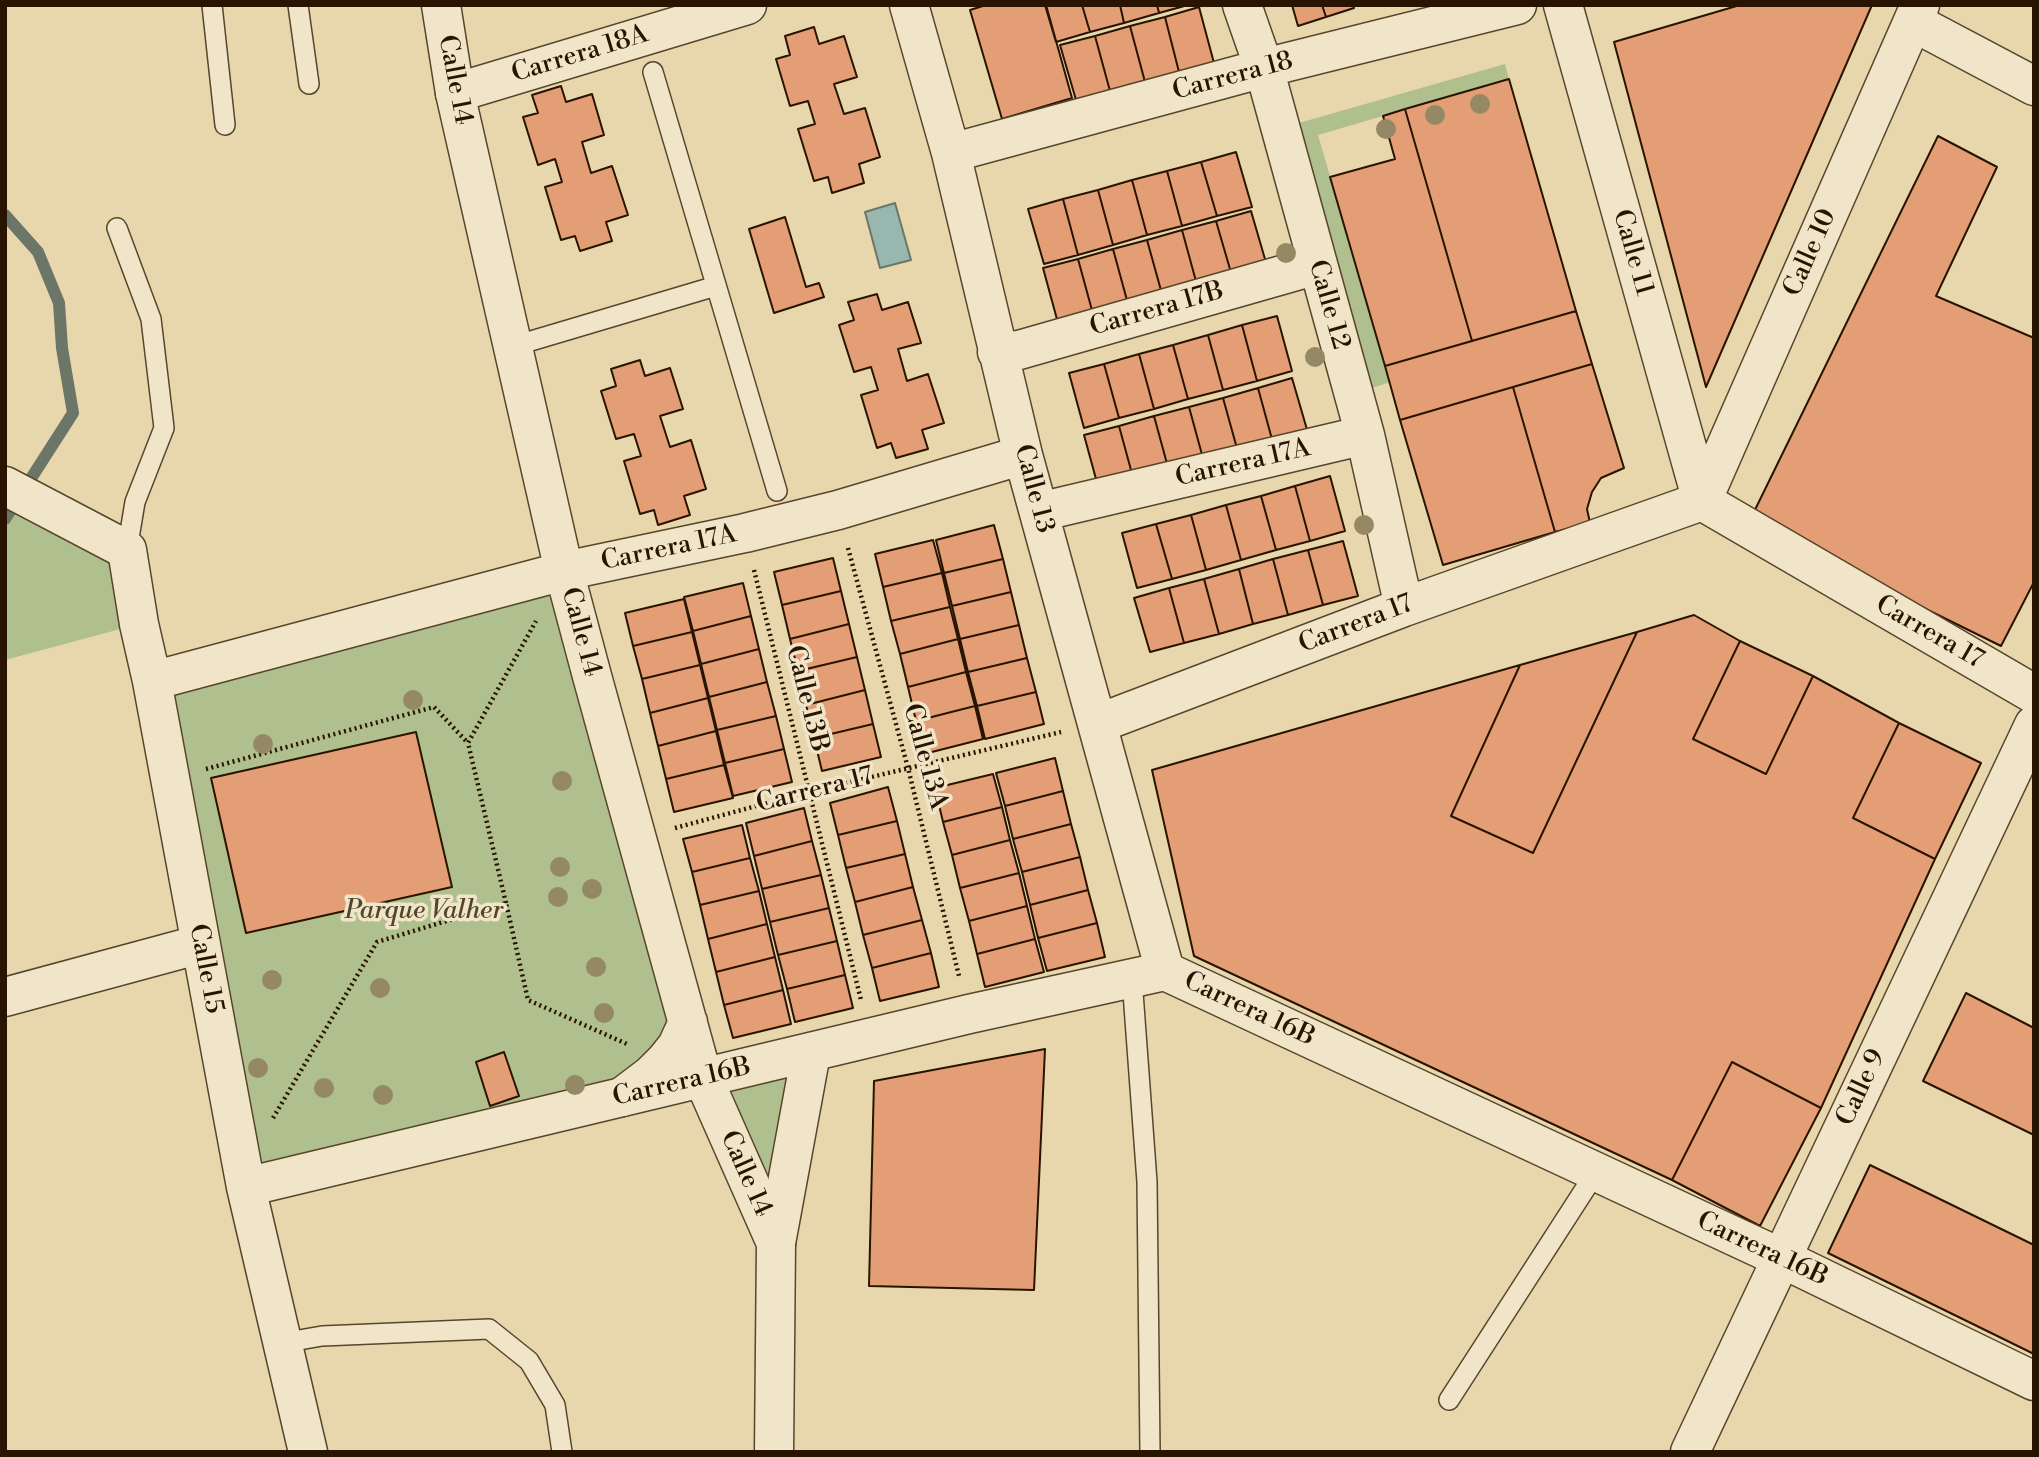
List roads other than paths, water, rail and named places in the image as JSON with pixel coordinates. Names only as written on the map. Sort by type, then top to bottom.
[{"type":"street","name":"Calle 14","points":[[441,5],[455,93],[564,571],[703,1078],[776,1243]]},
{"type":"street","name":"Carrera 18A","points":[[455,93],[747,5]]},
{"type":"street","name":"Calle 13","points":[[909,5],[951,153],[1023,456],[1097,724],[1149,975]]},
{"type":"street","name":"Calle 12","points":[[1242,5],[1264,68],[1365,435],[1404,607]]},
{"type":"street","name":"Carrera 18","points":[[951,153],[1264,68],[1517,5]]},
{"type":"street","name":"Calle 11","points":[[1563,5],[1702,501]]},
{"type":"street","name":"Calle 10","points":[[1702,501],[1917,14]]},
{"type":"street","points":[[1917,14],[2034,86]]},
{"type":"street","name":"Carrera 17B","points":[[997,352],[1019,350],[1317,265]]},
{"type":"street","name":"Carrera 17A","points":[[1039,512],[1365,435]]},
{"type":"street","name":"Carrera 17A","points":[[152,681],[564,571],[745,533],[838,510],[1023,456]]},
{"type":"street","points":[[5,486],[127,550]]},
{"type":"street","name":"Carrera 17","points":[[1097,724],[1404,607],[1702,501],[2034,694]]},
{"type":"street","name":"Calle 15","points":[[127,550],[246,1187],[308,1452]]},
{"type":"street","name":"Calle 9","points":[[1690,1452],[2034,725]]},
{"type":"street","points":[[5,997],[201,944]]},
{"type":"street","name":"Carrera 16B","points":[[246,1187],[969,1014],[1149,975],[1596,1172],[2034,1381]]},
{"type":"street","points":[[622,1097],[652,1075],[665,1061],[677,1045],[688,1022]]},
{"type":"street","name":"Calle 14","points":[[774,1452],[776,1243],[811,1053]]},
{"type":"lane","points":[[212,5],[225,125]]},
{"type":"lane","points":[[298,5],[309,84]]},
{"type":"lane","points":[[653,72],[777,491]]},
{"type":"lane","points":[[117,228],[152,320],[164,428],[135,502],[127,550]]},
{"type":"lane","points":[[514,346],[716,286]]},
{"type":"lane","points":[[1149,975],[1147,1182],[1150,1452]]},
{"type":"lane","points":[[1449,1400],[1596,1172]]},
{"type":"lane","points":[[282,1343],[322,1336],[489,1329],[529,1361],[549,1394],[555,1405],[562,1452]]},
{"type":"water","points":[[895,203],[911,260],[880,268],[865,212]]},
{"type":"waterway","points":[[5,215],[38,252],[59,303],[62,348],[73,413],[5,519]]},
{"type":"park label","name":"Parque Valher","points":[[424,912]]}]
